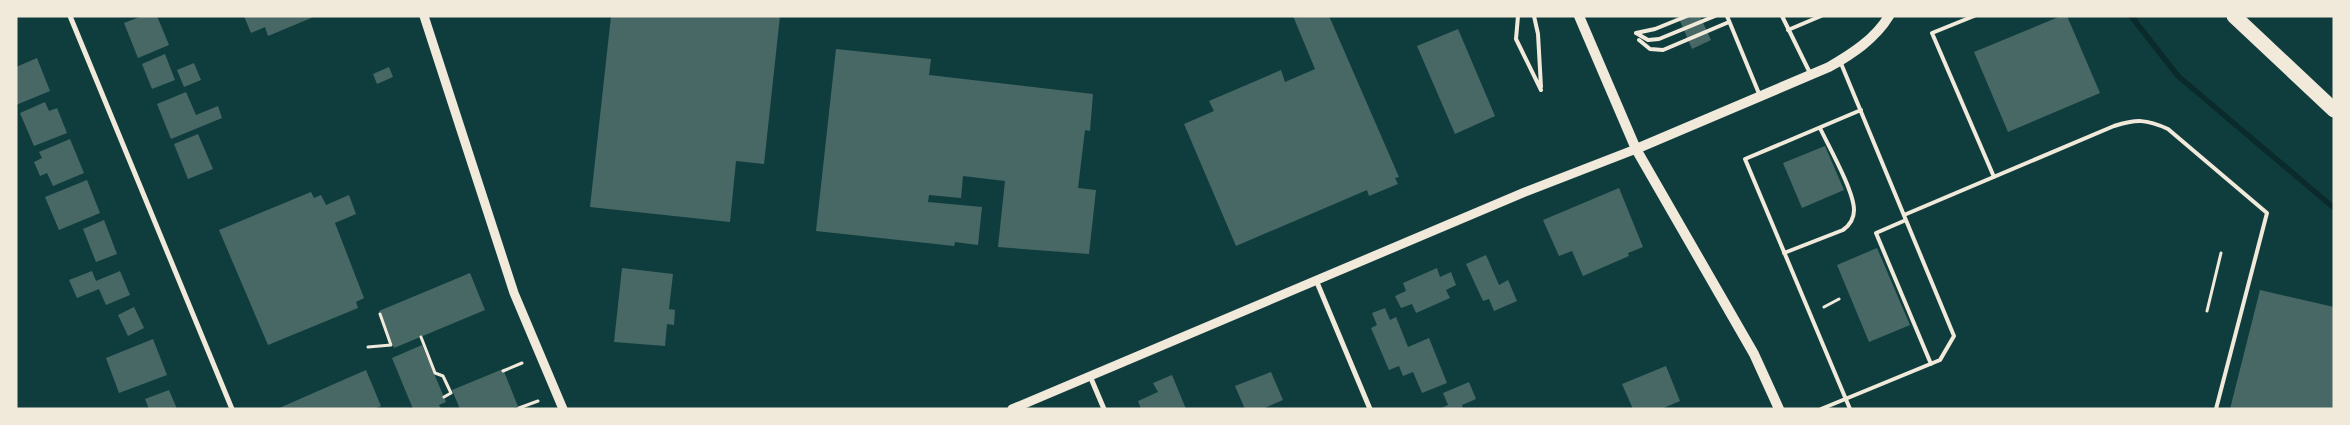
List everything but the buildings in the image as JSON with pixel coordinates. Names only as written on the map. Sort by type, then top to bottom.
[{"type":"highway","points":[[2234,16],[2334,110]]},
{"type":"main road","points":[[1579,16],[1636,149],[1754,354],[1780,409]]},
{"type":"main road","points":[[1636,149],[1840,61],[1853,54],[1882,29],[1889,16]]},
{"type":"street","points":[[70,16],[232,409]]},
{"type":"street","points":[[424,16],[514,293],[563,409]]},
{"type":"street","points":[[1012,409],[1603,160],[1636,149]]},
{"type":"street","points":[[1316,280],[1370,409]]},
{"type":"street","points":[[1090,376],[1104,409]]},
{"type":"lane","points":[[1518,16],[1516,39],[1541,90],[1538,34],[1534,16]]},
{"type":"lane","points":[[1687,16],[1655,29],[1636,33],[1648,40],[1659,39],[1715,16]]},
{"type":"lane","points":[[1726,16],[1760,96]]},
{"type":"lane","points":[[1782,16],[1811,75]]},
{"type":"lane","points":[[1788,30],[1821,16]]},
{"type":"lane","points":[[1974,16],[1932,33],[1994,177]]},
{"type":"lane","points":[[1639,40],[1650,49],[1663,50],[1729,22]]},
{"type":"lane","points":[[1821,409],[1940,360],[1954,336],[1840,61]]},
{"type":"lane","points":[[1850,409],[1745,159],[1860,110]]},
{"type":"lane","points":[[1904,214],[2114,126],[2133,120],[2152,121],[2168,129],[2267,213],[2216,409]]},
{"type":"lane","points":[[1784,253],[1843,230],[1848,227],[1854,216],[1853,201],[1820,128]]},
{"type":"lane","points":[[1906,220],[1876,233],[1931,364]]},
{"type":"path","points":[[2207,311],[2221,253]]},
{"type":"path","points":[[1824,306],[1839,299]]},
{"type":"path","points":[[368,346],[391,346],[380,314]]},
{"type":"path","points":[[420,337],[435,373],[443,376],[452,392],[444,397]]},
{"type":"path","points":[[503,371],[522,363]]},
{"type":"path","points":[[519,408],[538,401]]},
{"type":"waterway","points":[[2131,16],[2178,76],[2334,208]]}]
